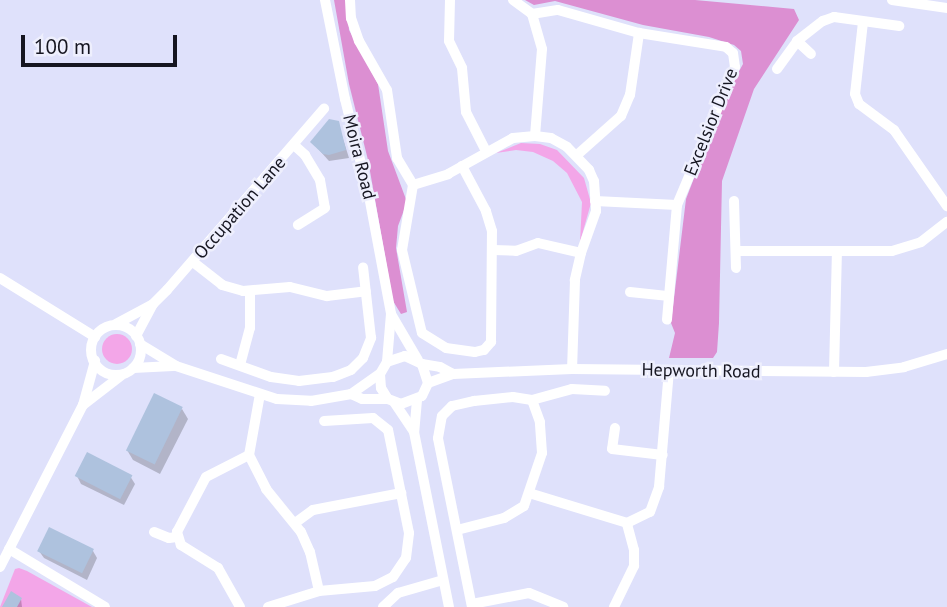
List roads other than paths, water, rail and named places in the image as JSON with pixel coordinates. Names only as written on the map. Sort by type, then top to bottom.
[{"type":"street","name":"Moira Road","points":[[325,0],[345,99],[369,196],[391,314],[387,362]]},
{"type":"street","points":[[350,0],[351,18],[359,41],[387,90],[397,158],[413,185],[402,250],[417,319],[422,333],[435,344],[475,352],[488,346],[493,250],[486,211],[462,166]]},
{"type":"street","points":[[450,0],[449,41],[462,68],[466,111],[486,151]]},
{"type":"street","points":[[513,0],[532,15],[542,49],[535,135]]},
{"type":"street","points":[[892,0],[947,8]]},
{"type":"street","name":"Excelsior Drive","points":[[532,15],[558,10],[639,33],[726,47],[736,62],[677,205],[667,320]]},
{"type":"street","points":[[777,69],[797,41],[812,28],[834,17],[899,26]]},
{"type":"street","points":[[863,22],[855,94],[859,104],[894,130],[947,206]]},
{"type":"street","points":[[577,155],[621,116],[630,96],[639,33]]},
{"type":"street","points":[[797,41],[811,54]]},
{"type":"street","name":"Occupation Lane","points":[[153,304],[324,109]]},
{"type":"street","points":[[413,185],[462,166],[513,138],[535,135],[551,138],[577,155],[594,181],[595,201],[591,232],[581,253],[575,280],[572,369]]},
{"type":"street","points":[[294,145],[305,155],[320,180],[325,208],[298,225]]},
{"type":"street","points":[[595,201],[677,205]]},
{"type":"street","points":[[734,201],[736,268]]},
{"type":"street","points":[[736,251],[892,251],[915,245],[947,222]]},
{"type":"street","points":[[493,250],[516,251],[538,243],[581,253]]},
{"type":"street","points":[[834,372],[837,253]]},
{"type":"street","points":[[192,262],[222,285],[250,292],[290,287],[327,296],[366,291]]},
{"type":"street","points":[[221,359],[271,377],[299,381],[326,378],[351,370],[363,358],[371,338],[363,267]]},
{"type":"street","points":[[0,278],[95,337]]},
{"type":"street","points":[[240,365],[250,328],[250,292]]},
{"type":"street","points":[[630,292],[667,296]]},
{"type":"street","points":[[153,304],[105,327],[95,337],[92,355],[95,361],[112,374],[176,366]]},
{"type":"street","points":[[83,405],[140,359],[138,340],[153,304]]},
{"type":"street","name":"Moira Road","points":[[391,314],[420,362]]},
{"type":"street","points":[[116,324],[123,326],[138,340],[176,366],[260,394],[311,401],[351,394],[380,374],[387,362],[399,356],[420,362],[428,383],[417,400],[414,432],[449,607]]},
{"type":"street","name":"Hepworth Road","points":[[428,383],[453,374],[572,369],[834,372],[887,370],[947,354]]},
{"type":"street","points":[[0,567],[83,405],[95,361]]},
{"type":"street","name":"Hepworth Road","points":[[420,362],[440,367],[453,374]]},
{"type":"street","points":[[529,493],[627,523],[643,517],[654,505],[663,455],[669,370]]},
{"type":"street","points":[[380,374],[381,388],[414,432]]},
{"type":"street","points":[[563,607],[529,593],[472,606],[438,438],[442,416],[459,403],[513,397],[533,400],[572,389],[605,391]]},
{"type":"street","points":[[260,394],[249,455],[266,489],[295,523],[310,552],[319,590]]},
{"type":"street","points":[[351,394],[401,404],[417,400]]},
{"type":"street","points":[[457,530],[510,515],[524,506],[542,453],[540,422],[533,400]]},
{"type":"street","points":[[268,607],[319,590],[376,586],[399,570],[409,541],[391,438],[384,424],[373,418],[324,421]]},
{"type":"street","points":[[615,428],[612,449],[663,455]]},
{"type":"street","points":[[240,607],[218,568],[181,545],[177,537],[181,521],[206,477],[249,455]]},
{"type":"street","points":[[295,523],[313,510],[401,493]]},
{"type":"street","points":[[614,607],[635,558],[627,523]]},
{"type":"street","points":[[154,531],[169,538],[177,537]]},
{"type":"street","points":[[9,549],[105,607]]},
{"type":"street","points":[[383,607],[398,593],[443,580]]}]
